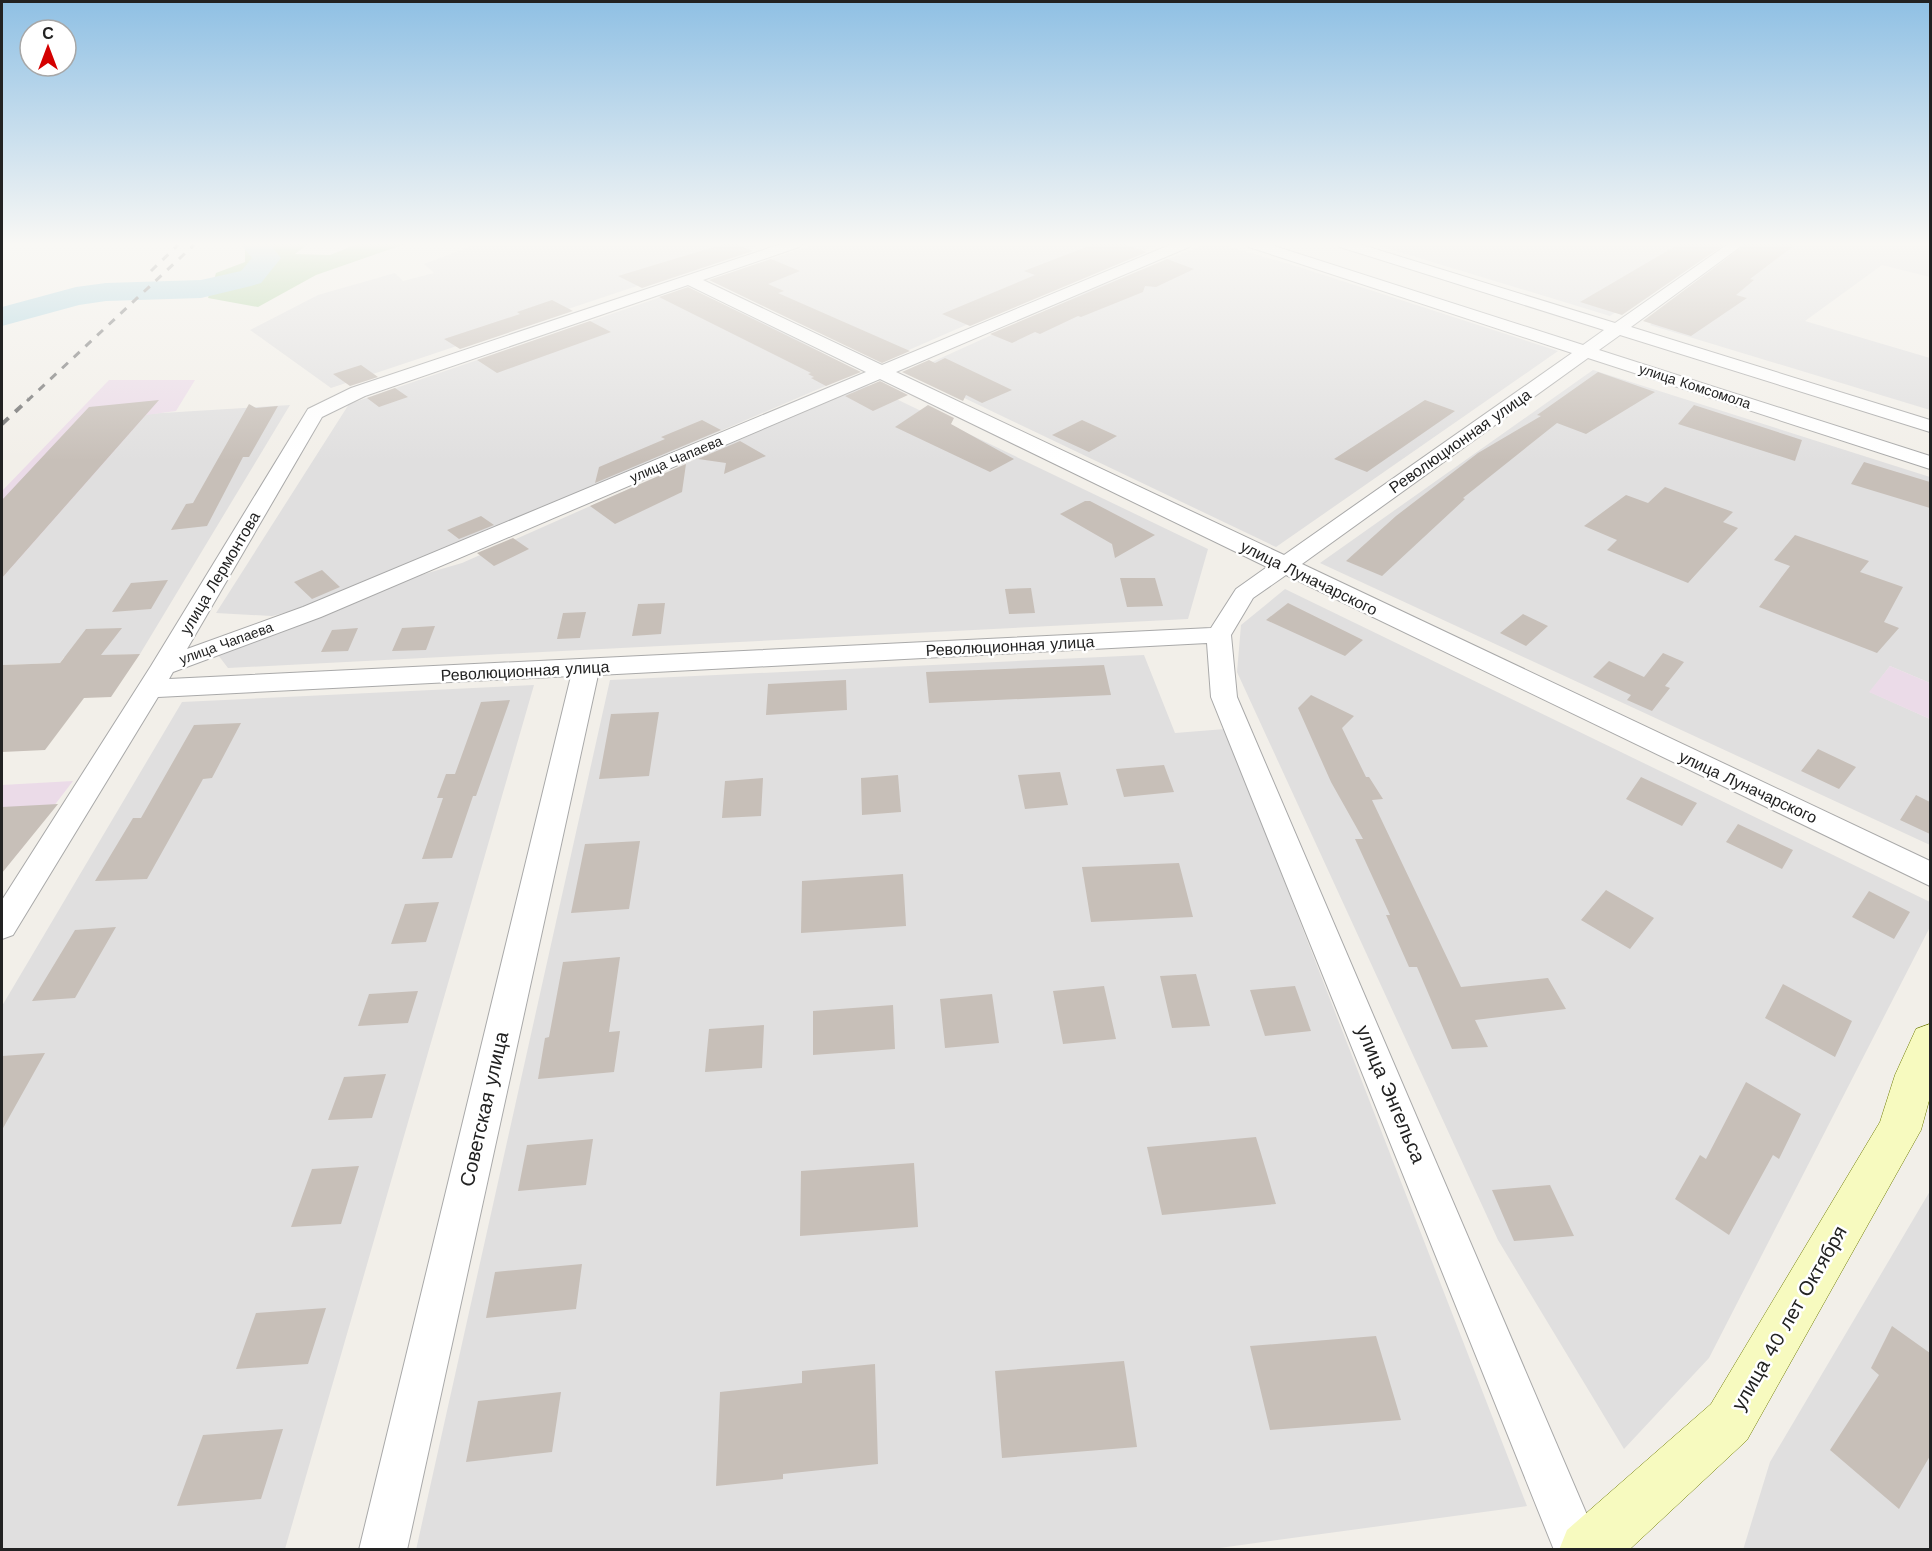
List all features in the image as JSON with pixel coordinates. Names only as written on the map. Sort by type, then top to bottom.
[{"type":"main road","name":"улица 40 лет Октября","points":[[1587,1550],[1729,1422],[1899,1130],[1926,1070]]},
{"type":"street","name":"улица Лермонтова","points":[[2,926],[165,666],[315,413],[358,392],[581,316]]},
{"type":"street","name":"улица Луначарского","points":[[767,316],[1283,566],[1930,874]]},
{"type":"street","name":"улица Чапаева","points":[[165,666],[312,612],[1011,316]]},
{"type":"street","name":"улица Комсомола","points":[[1483,316],[1930,463]]},
{"type":"street","name":"улица Комсомола","points":[[1581,316],[1930,426]]},
{"type":"street","name":"Революционная улица","points":[[150,689],[586,669],[1219,635],[1244,594],[1634,316]]},
{"type":"street","name":"улица Энгельса","points":[[1219,635],[1224,698],[1578,1550]]},
{"type":"street","name":"Советская улица","points":[[383,1550],[586,669]]},
{"type":"shaded area","points":[[276,316],[546,316],[331,388],[250,330]]},
{"type":"shaded area","points":[[604,316],[750,316],[858,372],[312,606],[272,616],[216,613],[349,404]]},
{"type":"shaded area","points":[[790,316],[986,316],[886,360]]},
{"type":"shaded area","points":[[1033,316],[1451,316],[1558,351],[1276,547],[910,372]]},
{"type":"shaded area","points":[[1660,316],[1811,316],[1805,321],[1930,358],[1930,410],[1650,325]]},
{"type":"shaded area","points":[[1593,370],[1930,477],[1930,683],[1890,666],[1870,692],[1930,719],[1930,845],[1320,563]]},
{"type":"shaded area","points":[[109,380],[195,380],[176,411],[146,415],[2,578],[2,491]]},
{"type":"shaded area","points":[[865,384],[1208,549],[1188,619],[228,668],[218,655],[404,580],[462,563]]},
{"type":"shaded area","points":[[290,405],[140,654],[64,657],[60,663],[2,665],[2,578],[146,414]]},
{"type":"shaded area","points":[[1285,589],[1930,902],[1930,927],[1709,1358],[1624,1449],[1498,1240],[1237,672],[1241,625]]},
{"type":"shaded area","points":[[1144,655],[1175,733],[1225,729],[1527,1506],[1205,1550],[416,1550],[610,680]]},
{"type":"shaded area","points":[[1890,666],[1930,683],[1930,719],[1869,692]]},
{"type":"shaded area","points":[[534,685],[285,1549],[2,1550],[2,1006],[182,702]]},
{"type":"shaded area","points":[[73,781],[18,853],[2,854],[2,785]]},
{"type":"shaded area","points":[[1930,1191],[1930,1549],[1743,1550],[1770,1462]]},
{"type":"building","points":[[513,316],[557,316],[460,349],[444,339]]},
{"type":"building","points":[[698,316],[748,316],[861,372],[826,386],[811,378],[814,377],[808,374],[811,373]]},
{"type":"building","points":[[785,316],[831,316],[910,351],[882,363]]},
{"type":"building","points":[[948,316],[993,316],[970,326]]},
{"type":"building","points":[[1032,316],[1077,316],[1040,334],[1035,332],[1012,343],[990,334]]},
{"type":"building","points":[[1649,316],[1720,316],[1691,336],[1643,321]]},
{"type":"building","points":[[590,321],[611,332],[497,373],[477,360]]},
{"type":"building","points":[[945,358],[1012,390],[982,403],[966,395],[963,401],[902,372],[929,360],[935,363]]},
{"type":"building","points":[[361,365],[378,377],[350,386],[333,374]]},
{"type":"building","points":[[1598,372],[1655,392],[1586,434],[1557,423],[1463,498],[1465,499],[1382,576],[1346,561],[1396,516],[1478,453],[1541,416],[1537,415]]},
{"type":"building","points":[[880,381],[908,395],[873,411],[845,396]]},
{"type":"building","points":[[395,388],[408,397],[379,407],[367,398]]},
{"type":"building","points":[[159,400],[2,578],[2,500],[89,407]]},
{"type":"building","points":[[1425,400],[1455,411],[1367,472],[1334,459]]},
{"type":"building","points":[[249,404],[256,408],[278,406],[249,457],[243,457],[207,526],[171,530],[186,504],[193,503]]},
{"type":"building","points":[[928,405],[954,418],[951,424],[1014,459],[990,472],[895,427]]},
{"type":"building","points":[[1694,405],[1802,440],[1795,461],[1678,424]]},
{"type":"building","points":[[702,420],[721,430],[595,483],[599,467],[665,439],[661,437]]},
{"type":"building","points":[[1082,420],[1117,436],[1089,452],[1052,435]]},
{"type":"building","points":[[740,441],[766,456],[724,474],[726,463],[698,459]]},
{"type":"building","points":[[1864,462],[1930,482],[1930,508],[1851,484]]},
{"type":"building","points":[[686,464],[682,492],[615,524],[590,506]]},
{"type":"building","points":[[1665,487],[1733,512],[1723,522],[1738,528],[1688,583],[1607,550],[1617,540],[1584,526],[1626,495],[1648,503]]},
{"type":"building","points":[[1085,501],[1090,501],[1155,535],[1115,558],[1112,544],[1060,514]]},
{"type":"building","points":[[481,516],[494,525],[459,539],[447,530]]},
{"type":"building","points":[[1795,535],[1869,561],[1860,572],[1903,587],[1884,622],[1899,628],[1877,653],[1759,607],[1790,566],[1774,560]]},
{"type":"building","points":[[513,538],[529,549],[494,566],[477,553]]},
{"type":"building","points":[[322,570],[340,587],[312,599],[294,582]]},
{"type":"building","points":[[1120,578],[1155,578],[1163,606],[1127,607]]},
{"type":"building","points":[[168,580],[151,609],[112,612],[131,583]]},
{"type":"building","points":[[1031,588],[1035,613],[1009,614],[1005,589]]},
{"type":"building","points":[[665,603],[661,634],[632,636],[638,604]]},
{"type":"building","points":[[1288,603],[1363,640],[1345,656],[1266,620]]},
{"type":"building","points":[[586,612],[580,638],[557,639],[563,613]]},
{"type":"building","points":[[1523,614],[1548,626],[1526,646],[1500,633]]},
{"type":"building","points":[[435,626],[426,650],[392,651],[402,628]]},
{"type":"building","points":[[122,628],[101,655],[140,654],[111,697],[84,698],[45,750],[2,752],[2,665],[60,663],[86,629]]},
{"type":"building","points":[[358,628],[348,651],[321,652],[332,630]]},
{"type":"building","points":[[1663,653],[1684,662],[1665,686],[1670,688],[1652,711],[1627,700],[1631,695],[1593,677],[1609,661],[1644,677]]},
{"type":"building","points":[[1104,665],[1111,695],[929,703],[926,672]]},
{"type":"building","points":[[846,680],[847,710],[766,715],[768,684]]},
{"type":"building","points":[[1311,695],[1354,716],[1342,728],[1366,777],[1369,777],[1383,799],[1372,800],[1461,987],[1548,978],[1566,1009],[1475,1020],[1488,1047],[1452,1049],[1417,967],[1409,967],[1386,915],[1390,915],[1355,839],[1363,839],[1331,782],[1298,708]]},
{"type":"building","points":[[510,700],[452,858],[422,859],[443,798],[437,798],[446,774],[455,774],[481,702]]},
{"type":"building","points":[[659,712],[649,776],[599,779],[611,714]]},
{"type":"building","points":[[241,723],[212,778],[203,779],[147,879],[95,881],[133,818],[141,818],[194,725]]},
{"type":"building","points":[[1818,749],[1856,767],[1839,789],[1801,771]]},
{"type":"building","points":[[1164,765],[1174,792],[1124,797],[1116,769]]},
{"type":"building","points":[[1060,772],[1068,805],[1025,809],[1018,775]]},
{"type":"building","points":[[898,775],[901,812],[862,815],[861,778]]},
{"type":"building","points":[[1641,777],[1697,803],[1682,826],[1626,799]]},
{"type":"building","points":[[763,778],[761,816],[722,818],[725,781]]},
{"type":"building","points":[[1916,795],[1930,802],[1930,834],[1900,820]]},
{"type":"building","points":[[58,804],[2,873],[2,807]]},
{"type":"building","points":[[1738,824],[1793,850],[1782,869],[1726,842]]},
{"type":"building","points":[[640,841],[629,909],[571,913],[585,844]]},
{"type":"building","points":[[1179,863],[1193,917],[1091,922],[1082,867]]},
{"type":"building","points":[[903,874],[906,926],[801,933],[802,881]]},
{"type":"building","points":[[1606,890],[1654,918],[1630,949],[1581,920]]},
{"type":"building","points":[[1869,891],[1910,912],[1894,939],[1852,917]]},
{"type":"building","points":[[439,902],[426,942],[391,944],[405,904]]},
{"type":"building","points":[[116,927],[75,998],[32,1001],[75,930]]},
{"type":"building","points":[[620,957],[609,1032],[620,1031],[614,1072],[538,1079],[545,1038],[549,1037],[563,962]]},
{"type":"building","points":[[1196,974],[1210,1026],[1172,1028],[1160,976]]},
{"type":"building","points":[[1783,984],[1852,1021],[1835,1057],[1765,1018]]},
{"type":"building","points":[[1104,986],[1116,1039],[1063,1044],[1053,991]]},
{"type":"building","points":[[1295,986],[1311,1031],[1265,1036],[1250,990]]},
{"type":"building","points":[[418,991],[408,1023],[358,1026],[369,994]]},
{"type":"building","points":[[992,994],[999,1043],[945,1048],[940,999]]},
{"type":"building","points":[[893,1005],[895,1049],[813,1055],[813,1011]]},
{"type":"building","points":[[764,1025],[762,1068],[705,1072],[709,1029]]},
{"type":"building","points":[[45,1053],[2,1130],[2,1056]]},
{"type":"building","points":[[386,1074],[372,1118],[328,1120],[344,1077]]},
{"type":"building","points":[[1746,1082],[1801,1114],[1779,1159],[1773,1155],[1729,1235],[1675,1199],[1700,1155],[1706,1159]]},
{"type":"building","points":[[1256,1137],[1276,1204],[1162,1215],[1147,1147]]},
{"type":"building","points":[[593,1139],[586,1185],[518,1191],[527,1145]]},
{"type":"building","points":[[914,1163],[918,1227],[800,1236],[801,1171]]},
{"type":"building","points":[[359,1166],[341,1224],[291,1227],[312,1169]]},
{"type":"building","points":[[1550,1185],[1574,1236],[1514,1241],[1492,1190]]},
{"type":"building","points":[[582,1264],[576,1309],[486,1318],[495,1272]]},
{"type":"building","points":[[326,1308],[308,1364],[236,1369],[256,1313]]},
{"type":"building","points":[[1892,1326],[1930,1353],[1930,1456],[1899,1509],[1830,1450],[1879,1375],[1871,1368]]},
{"type":"building","points":[[1376,1336],[1401,1420],[1270,1430],[1250,1346]]},
{"type":"building","points":[[1124,1361],[1137,1447],[1002,1458],[995,1371]]},
{"type":"building","points":[[875,1364],[878,1464],[783,1474],[783,1479],[716,1486],[720,1392],[802,1383],[802,1371]]},
{"type":"building","points":[[561,1392],[552,1452],[466,1462],[478,1401]]},
{"type":"building","points":[[283,1429],[261,1499],[177,1506],[203,1435]]},
{"type":"railway","points":[[27,401],[118,316]]},
{"type":"railway","points":[[2,424],[29,399]]}]
